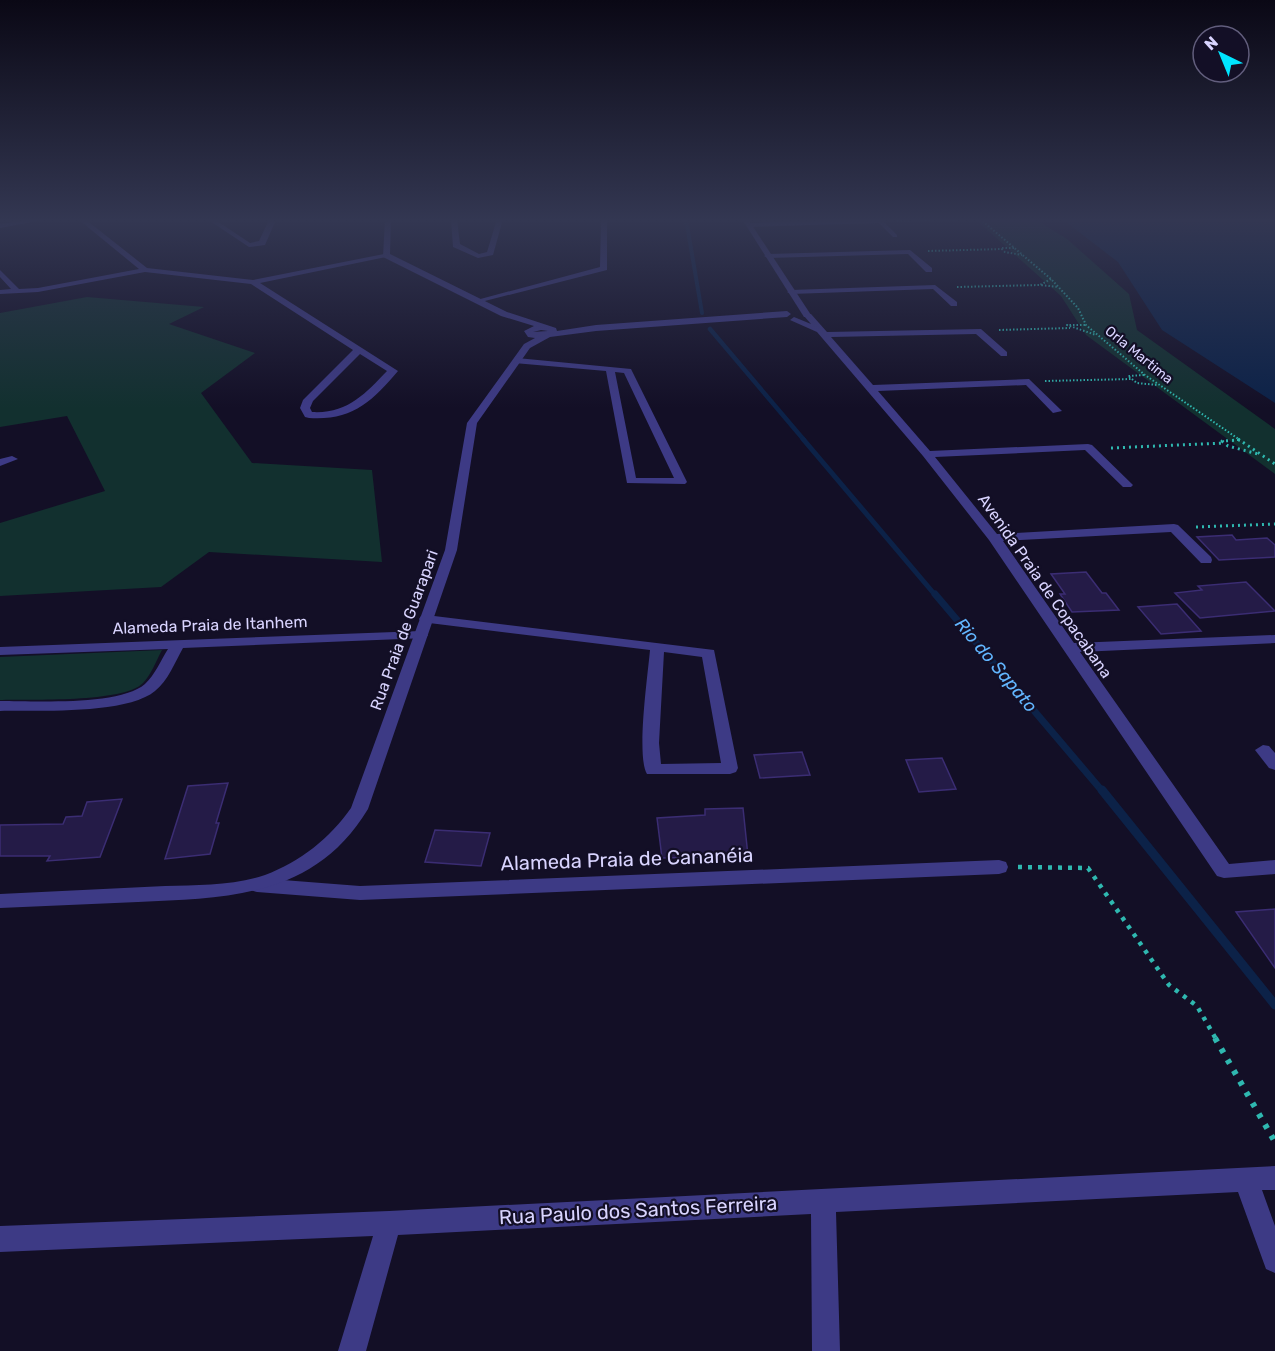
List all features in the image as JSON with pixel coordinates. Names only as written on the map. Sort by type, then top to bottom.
[{"type":"street","points":[[9,282],[18,292]]},
{"type":"street","points":[[0,292],[18,292],[75,282]]},
{"type":"street","points":[[253,282],[393,371],[350,412],[339,415],[309,415],[305,408],[308,400],[359,350]]},
{"type":"street","points":[[441,282],[504,314],[548,330]]},
{"type":"street","points":[[477,300],[548,282]]},
{"type":"street","name":"Avenida Praia de Copacabana","points":[[785,282],[807,316],[927,454],[994,538],[1224,871],[1275,867]]},
{"type":"street","points":[[790,317],[793,295],[935,287],[954,304]]},
{"type":"street","points":[[504,314],[528,337],[532,328],[548,330],[596,328],[790,317],[803,320],[807,316]]},
{"type":"street","name":"Avenida Praia de Copacabana","points":[[790,317],[822,334]]},
{"type":"street","name":"Rua Praia de Guarapari","points":[[257,885],[292,870],[323,852],[347,829],[359,809],[452,550],[472,423],[517,361],[528,337],[548,330]]},
{"type":"street","points":[[822,334],[978,331],[1004,354]]},
{"type":"street","points":[[517,361],[610,368],[628,372],[681,482],[631,481],[610,368]]},
{"type":"street","points":[[869,388],[1029,382],[1057,411]]},
{"type":"street","points":[[927,454],[1088,447],[1127,485]]},
{"type":"street","points":[[0,463],[12,459]]},
{"type":"street","points":[[994,538],[1174,528],[1206,560]]},
{"type":"street","points":[[426,619],[709,653],[730,768],[653,770],[651,743],[657,648]]},
{"type":"street","name":"Alameda Praia de Itanhem","points":[[0,651],[421,635]]},
{"type":"street","points":[[1069,648],[1275,639]]},
{"type":"street","points":[[0,706],[113,702],[135,698],[151,687],[179,644]]},
{"type":"street","points":[[1263,750],[1275,764]]},
{"type":"street","name":"Alameda Praia de Cananéia","points":[[257,885],[360,892],[999,867]]},
{"type":"street","points":[[0,901],[219,891],[257,885]]},
{"type":"street","name":"Rua Paulo dos Santos Ferreira","points":[[0,1239],[389,1223],[1275,1178]]},
{"type":"street","points":[[1246,1180],[1275,1260]]},
{"type":"street","points":[[823,1200],[826,1351]]},
{"type":"street","points":[[352,1351],[389,1223]]},
{"type":"path","points":[[1040,285],[1045,282]]},
{"type":"path","name":"Orla Martima","points":[[1054,282],[1078,308],[1086,325],[1158,386],[1275,464]]},
{"type":"path","points":[[935,287],[1040,285],[1059,287]]},
{"type":"path","points":[[1070,328],[1067,325],[1086,325]]},
{"type":"path","points":[[978,331],[1070,328],[1097,335]]},
{"type":"path","points":[[1145,375],[1128,376],[1137,383],[1158,386]]},
{"type":"path","points":[[1029,382],[1132,379]]},
{"type":"path","points":[[1224,443],[1222,441],[1241,440]]},
{"type":"path","points":[[1088,447],[1224,443],[1261,455]]},
{"type":"path","points":[[1174,528],[1275,524]]},
{"type":"path","points":[[999,867],[1088,868],[1169,985],[1197,1006],[1275,1142]]},
{"type":"green space","points":[[1045,282],[1116,282],[1129,294],[1137,330],[1275,429],[1275,474],[1086,335],[1061,296]]},
{"type":"green space","points":[[87,297],[204,307],[169,324],[255,353],[201,393],[252,463],[372,470],[382,562],[209,552],[161,587],[0,596],[0,523],[105,491],[67,416],[0,427],[0,313]]},
{"type":"green space","points":[[162,650],[143,683],[117,694],[76,699],[0,700],[0,657]]},
{"type":"water","points":[[1131,282],[1275,282],[1275,403],[1162,330]]},
{"type":"building","points":[[1232,535],[1236,540],[1267,538],[1275,545],[1275,557],[1219,560],[1197,537]]},
{"type":"building","points":[[1086,572],[1119,610],[1072,612],[1060,594],[1065,594],[1051,574]]},
{"type":"building","points":[[1246,582],[1275,611],[1200,618],[1175,593],[1202,590],[1198,586]]},
{"type":"building","points":[[1177,604],[1201,631],[1161,634],[1138,607]]},
{"type":"building","points":[[802,752],[810,775],[760,778],[754,755]]},
{"type":"building","points":[[942,758],[956,789],[919,792],[906,760]]},
{"type":"building","points":[[228,783],[216,823],[219,823],[210,854],[165,859],[188,786]]},
{"type":"building","points":[[122,799],[100,857],[47,861],[50,856],[0,856],[0,825],[63,824],[66,817],[82,816],[87,802]]},
{"type":"building","points":[[743,808],[748,856],[662,858],[657,818],[705,815],[705,809]]},
{"type":"building","points":[[435,830],[490,833],[481,866],[425,862]]},
{"type":"building","points":[[1275,909],[1275,968],[1236,912]]},
{"type":"waterway","name":"Rio do Sapato","points":[[697,282],[702,313]]},
{"type":"waterway","name":"Rio do Sapato","points":[[710,329],[804,440]]},
{"type":"waterway","name":"Rio do Sapato","points":[[803,439],[936,596]]},
{"type":"waterway","name":"Rio do Sapato","points":[[935,594],[1103,792]]},
{"type":"waterway","name":"Rio do Sapato","points":[[1102,790],[1275,1005]]}]
